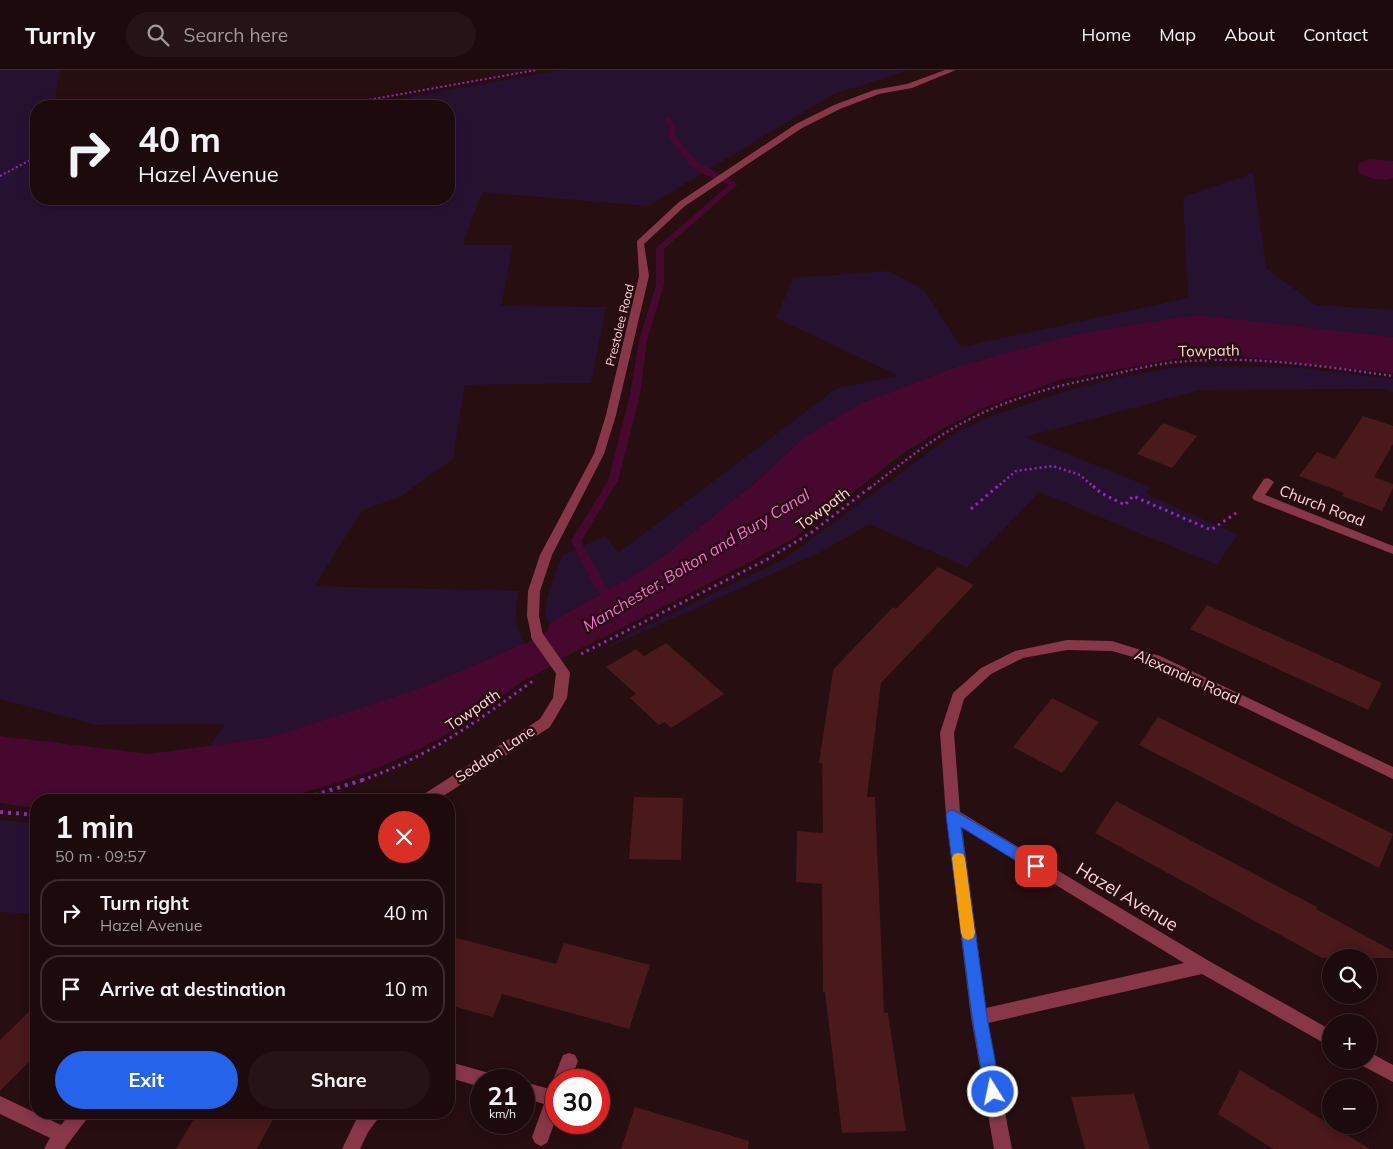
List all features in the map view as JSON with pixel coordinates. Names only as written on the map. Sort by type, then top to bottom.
[{"type":"street","name":"Prestolee Road","points":[[563,673],[537,636],[533,616],[534,591],[543,564],[599,454],[611,415],[644,276],[640,243],[682,204],[799,126],[837,107],[877,92],[909,86],[952,70]]},
{"type":"street","name":"Church Road","points":[[1268,482],[1258,497],[1393,550]]},
{"type":"street","name":"Alexandra Road","points":[[1003,1149],[979,1017],[953,815],[947,734],[958,697],[986,671],[1020,654],[1067,644],[1112,646],[1154,659],[1393,773]]},
{"type":"street","name":"Seddon Lane","points":[[435,794],[544,723],[560,698],[563,673]]},
{"type":"street","name":"Hazel Avenue","points":[[953,815],[1204,966],[1322,1034]]},
{"type":"street","points":[[979,1017],[1204,966]]},
{"type":"street","points":[[566,1069],[569,1061]]},
{"type":"street","points":[[1377,1065],[1393,1074]]},
{"type":"street","points":[[455,1072],[470,1075]]},
{"type":"street","points":[[0,1105],[58,1142],[77,1119]]},
{"type":"street","points":[[351,1149],[362,1126],[368,1119]]},
{"type":"street","points":[[541,1137],[545,1126]]},
{"type":"path","points":[[368,100],[536,70]]},
{"type":"path","points":[[0,176],[30,160]]},
{"type":"path","name":"Towpath","points":[[574,658],[614,634],[763,562],[824,524],[893,469],[950,430],[992,408],[1029,394],[1066,384],[1143,368],[1188,361],[1278,362],[1393,376]]},
{"type":"path","points":[[971,509],[1016,471],[1053,466],[1080,475],[1101,493],[1126,505],[1133,496],[1211,530],[1258,497]]},
{"type":"path","name":"Towpath","points":[[318,794],[369,778],[426,754],[476,722],[538,678]]},
{"type":"path","points":[[0,812],[30,814]]},
{"type":"shaded area","points":[[0,70],[60,70],[55,100],[30,100],[30,205],[455,205],[455,100],[394,100],[562,70],[909,70],[834,94],[648,206],[482,192],[463,245],[513,245],[501,306],[606,307],[591,383],[465,385],[453,459],[400,497],[363,510],[314,586],[519,591],[516,606],[516,624],[525,643],[426,686],[272,737],[209,746],[225,724],[96,725],[0,699]]},
{"type":"shaded area","points":[[1253,173],[1266,268],[1316,305],[1393,310],[1393,337],[1297,328],[1078,335],[959,366],[862,403],[806,436],[754,484],[661,558],[550,623],[545,616],[548,595],[562,556],[605,536],[618,553],[837,388],[899,376],[776,318],[793,278],[889,271],[925,291],[961,347],[1188,298],[1183,197]]},
{"type":"shaded area","points":[[1185,366],[1290,367],[1393,379],[1393,392],[1385,389],[1200,390],[1025,437],[1150,487],[1146,494],[1238,535],[1217,565],[1039,492],[967,567],[869,524],[825,550],[598,652],[631,633],[784,559],[955,433],[992,416],[1069,390],[1125,376]]},
{"type":"shaded area","points":[[0,820],[30,822],[30,914],[0,912]]},
{"type":"water","points":[[1370,159],[1393,161],[1393,178],[1384,180],[1374,179],[1358,171],[1359,163]]},
{"type":"water","points":[[1197,315],[1393,337],[1393,373],[1234,356],[1180,358],[1059,380],[983,408],[944,428],[902,454],[798,536],[699,589],[564,657],[551,641],[548,633],[550,623],[661,558],[754,484],[806,436],[862,403],[959,366],[1078,334]]},
{"type":"water","points":[[525,643],[542,666],[498,700],[432,743],[388,764],[318,789],[298,794],[30,794],[30,807],[0,803],[0,736],[149,754],[272,737],[426,686]]},
{"type":"building","points":[[1363,416],[1393,426],[1393,444],[1374,477],[1393,484],[1393,488],[1382,511],[1342,496],[1344,493],[1299,476],[1317,452],[1335,459]]},
{"type":"building","points":[[1163,423],[1197,436],[1172,468],[1137,454]]},
{"type":"building","points":[[938,567],[974,585],[881,683],[867,797],[875,797],[884,1013],[888,1013],[906,1131],[842,1133],[825,992],[823,992],[822,884],[796,882],[797,831],[823,833],[822,763],[819,763],[833,670],[893,607],[896,609]]},
{"type":"building","points":[[1207,605],[1382,683],[1368,710],[1190,629]]},
{"type":"building","points":[[666,643],[724,694],[671,728],[665,722],[659,725],[630,698],[636,694],[606,667],[636,649],[644,656]]},
{"type":"building","points":[[1052,698],[1099,722],[1062,773],[1013,747]]},
{"type":"building","points":[[1158,717],[1393,834],[1379,868],[1139,745]]},
{"type":"building","points":[[634,797],[683,798],[681,860],[629,859]]},
{"type":"building","points":[[1116,801],[1317,907],[1316,909],[1393,951],[1393,958],[1377,958],[1377,949],[1322,949],[1322,958],[1095,833]]},
{"type":"building","points":[[455,938],[556,964],[564,943],[650,965],[629,1029],[502,994],[493,1017],[455,1007]]},
{"type":"building","points":[[30,1011],[30,1061],[0,1091],[0,1040]]},
{"type":"building","points":[[1240,1070],[1322,1120],[1322,1134],[1345,1134],[1370,1149],[1273,1149],[1218,1114]]},
{"type":"building","points":[[1134,1094],[1150,1149],[1085,1149],[1071,1097]]},
{"type":"building","points":[[635,1107],[749,1141],[748,1149],[621,1149]]},
{"type":"building","points":[[194,1119],[273,1119],[257,1149],[176,1149]]},
{"type":"waterway","points":[[615,603],[598,582],[576,541],[613,481],[635,395],[643,340],[660,285],[660,248],[734,184],[709,173],[693,163],[671,136],[673,129],[668,119]]},
{"type":"waterway","name":"Manchester, Bolton and Bury Canal","points":[[488,682],[530,660],[599,618]]},
{"type":"slow traffic","points":[[958,858],[968,933]]},
{"type":"route","points":[[993,1092],[979,1017],[953,815],[1036,866]]}]
